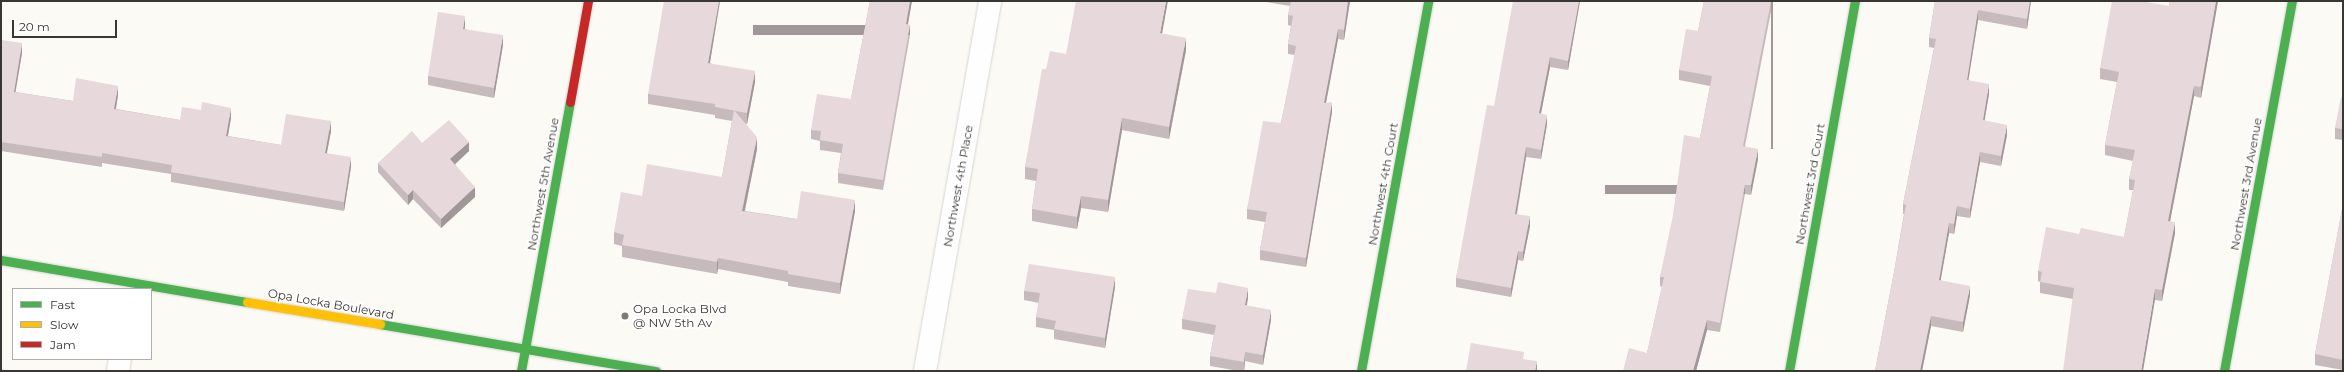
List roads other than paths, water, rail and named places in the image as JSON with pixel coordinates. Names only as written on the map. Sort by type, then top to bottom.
[{"type":"street","name":"Northwest 5th Avenue","points":[[521,371],[588,1]]},
{"type":"street","name":"Northwest 4th Place","points":[[925,371],[990,1]]},
{"type":"street","name":"Northwest 4th Court","points":[[1361,371],[1428,1]]},
{"type":"street","name":"Northwest 3rd Court","points":[[1789,371],[1855,1]]},
{"type":"street","name":"Northwest 3rd Avenue","points":[[2224,371],[2292,1]]},
{"type":"street","name":"Opa Locka Boulevard","points":[[1,260],[144,288]]},
{"type":"street","name":"Opa Locka Boulevard","points":[[152,289],[656,371]]},
{"type":"street","points":[[118,371],[120,360]]},
{"type":"place","name":"Opa Locka Blvd @ NW 5th Av","points":[[625,316]]}]
